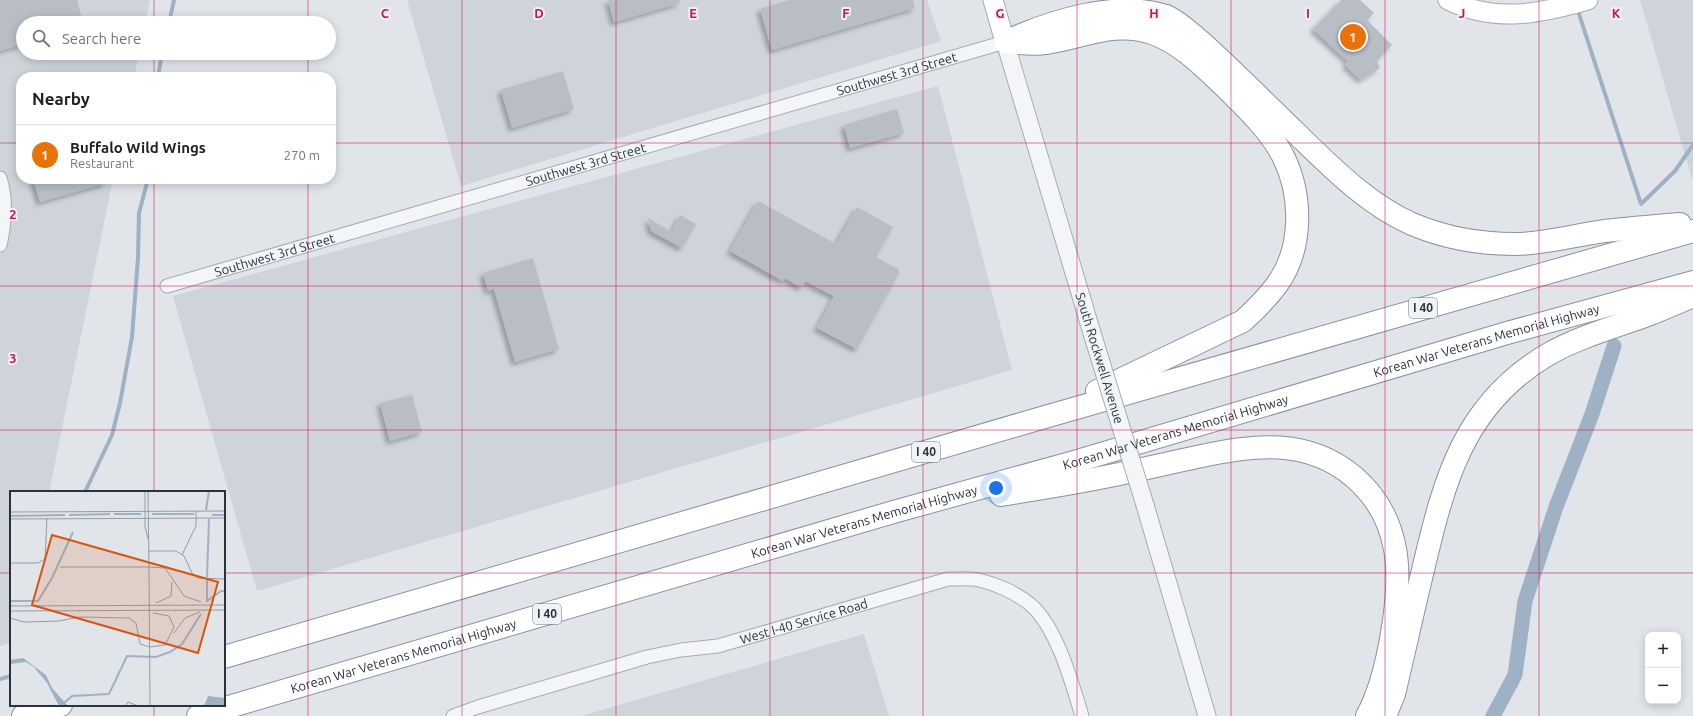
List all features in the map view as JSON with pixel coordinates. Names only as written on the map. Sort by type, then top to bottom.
[{"type":"highway","points":[[1005,42],[1043,24],[1105,9],[1137,9],[1151,11],[1165,16],[1179,24],[1200,41],[1324,160],[1368,198],[1411,224],[1447,236],[1486,243],[1517,244],[1550,241],[1604,231],[1693,222]]},
{"type":"highway","points":[[1005,42],[1045,44],[1096,30],[1115,28],[1136,29],[1152,33],[1167,40],[1185,51],[1203,67],[1261,124],[1283,157],[1295,194],[1297,215],[1296,237],[1291,258],[1277,285],[1261,304],[1243,321],[1038,419]]},
{"type":"highway","name":"I 40","points":[[225,657],[1038,419],[1693,231]]},
{"type":"highway","name":"Korean War Veterans Memorial Highway","points":[[198,716],[897,511],[1074,462],[1507,333],[1693,282]]},
{"type":"highway","points":[[1385,716],[1394,694],[1441,498],[1461,448],[1475,424],[1506,386],[1548,355],[1592,334],[1647,315],[1693,296]]},
{"type":"highway","points":[[897,511],[1086,481],[1245,448],[1277,446],[1303,450],[1319,455],[1346,471],[1367,490],[1386,519],[1397,557],[1398,584],[1384,672],[1374,703],[1367,716]]},
{"type":"highway","points":[[24,716],[58,706]]},
{"type":"main road","name":"South Rockwell Avenue","points":[[993,0],[1005,42]]},
{"type":"main road","points":[[1448,0],[1471,9],[1488,13],[1513,15],[1559,8],[1588,0]]},
{"type":"street","name":"Southwest 3rd Street","points":[[167,286],[1005,42]]},
{"type":"street","name":"South Rockwell Avenue","points":[[1005,42],[1207,716]]},
{"type":"street","points":[[0,245],[4,230],[2,184]]},
{"type":"street","name":"West I-40 Service Road","points":[[453,716],[478,707],[647,657],[681,650],[718,646],[948,579],[978,580],[1006,589],[1031,605],[1044,621],[1060,650],[1082,716]]},
{"type":"shaded area","points":[[0,0],[150,0],[147,16],[16,16],[16,60],[138,60],[135,72],[16,72],[16,184],[112,184],[49,491],[10,491],[10,643],[0,646]]},
{"type":"shaded area","points":[[407,0],[927,0],[941,41],[461,186]]},
{"type":"shaded area","points":[[1640,0],[1693,0],[1693,179],[1692,179]]},
{"type":"shaded area","points":[[938,86],[1012,370],[257,591],[173,296]]},
{"type":"shaded area","points":[[864,634],[889,716],[581,716]]},
{"type":"building","points":[[0,0],[77,0],[81,16],[16,16],[16,46],[0,51]]},
{"type":"building","points":[[608,0],[679,0],[680,3],[614,22]]},
{"type":"building","points":[[790,0],[913,0],[915,8],[772,50],[760,9]]},
{"type":"building","points":[[1341,0],[1360,0],[1374,13],[1367,20],[1392,45],[1377,61],[1380,68],[1361,80],[1345,65],[1348,61],[1313,29]]},
{"type":"building","points":[[563,71],[574,109],[512,128],[501,90]]},
{"type":"building","points":[[897,109],[904,133],[850,148],[844,125]]},
{"type":"building","points":[[35,184],[103,184],[40,202]]},
{"type":"building","points":[[758,201],[836,244],[857,207],[893,227],[876,257],[898,269],[899,273],[857,349],[817,328],[834,296],[805,281],[802,288],[785,278],[783,281],[730,251]]},
{"type":"building","points":[[680,215],[696,224],[682,248],[651,231],[648,218],[672,232]]},
{"type":"building","points":[[533,258],[559,349],[515,362],[494,289],[488,291],[483,273]]},
{"type":"building","points":[[412,395],[422,432],[390,441],[380,403]]},
{"type":"waterway","points":[[171,16],[174,0]]},
{"type":"waterway","points":[[1577,8],[1641,204],[1675,171],[1693,145]]},
{"type":"waterway","points":[[159,72],[161,60]]},
{"type":"waterway","points":[[85,491],[112,435],[120,403],[132,337],[138,258],[139,213],[147,184]]},
{"type":"waterway","points":[[1493,716],[1515,675],[1525,601],[1556,507],[1592,414],[1614,346]]},
{"type":"waterway","points":[[0,679],[10,676]]},
{"type":"place","name":"Buffalo Wild Wings","points":[[1353,37]]}]
